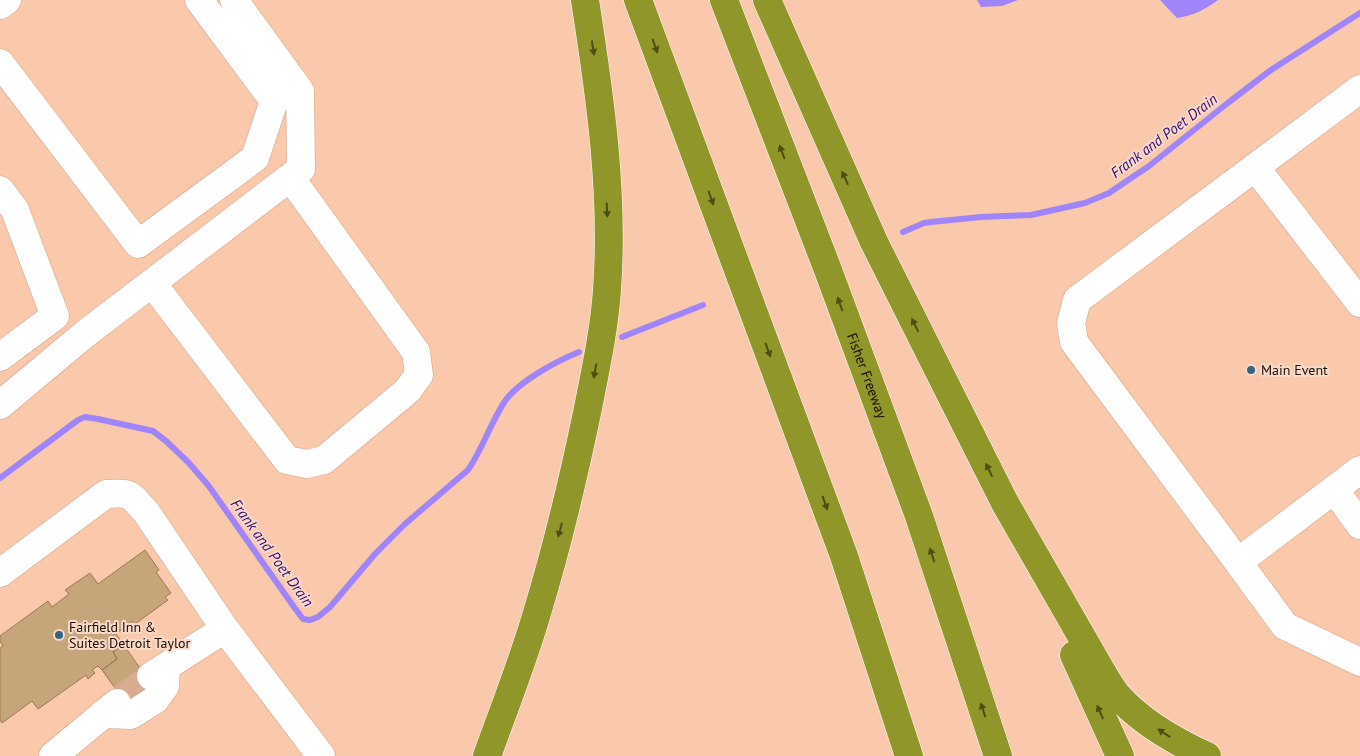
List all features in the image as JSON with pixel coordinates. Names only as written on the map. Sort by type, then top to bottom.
[{"type":"highway","points":[[487,756],[537,614],[574,479],[601,344],[607,290],[608,220],[598,81],[585,0]]},
{"type":"highway","points":[[638,0],[844,556],[909,756]]},
{"type":"highway","name":"Fisher Freeway","points":[[724,0],[828,270],[919,516],[998,756]]},
{"type":"highway","points":[[767,0],[874,242],[1005,503],[1120,756]]},
{"type":"highway","points":[[1005,503],[1116,694],[1135,713],[1166,735],[1207,756]]},
{"type":"street","points":[[0,5],[7,0]]},
{"type":"street","points":[[0,63],[138,244],[255,158],[274,100],[199,0]]},
{"type":"street","points":[[0,405],[85,334],[301,169],[300,91],[234,0]]},
{"type":"street","points":[[1360,89],[1077,300],[1071,323],[1074,342],[1285,626],[1360,662]]},
{"type":"street","points":[[1255,167],[1360,303]]},
{"type":"street","points":[[152,283],[287,460],[307,464],[324,460],[406,391],[419,375],[416,352],[290,177]]},
{"type":"street","points":[[0,190],[15,210],[54,316],[0,357]]},
{"type":"street","points":[[1238,562],[1360,470]]},
{"type":"street","points":[[1334,490],[1360,525]]},
{"type":"street","points":[[0,573],[106,494],[125,492],[146,512],[225,629],[321,756]]},
{"type":"street","points":[[53,756],[113,706],[131,715],[155,700],[165,686],[157,673],[225,629]]},
{"type":"shaded area","points":[[977,0],[1018,0],[1002,6],[981,7]]},
{"type":"shaded area","points":[[1160,0],[1218,0],[1199,12],[1177,18]]},
{"type":"building","name":"Fairfield Inn & Suites Detroit Taylor","points":[[145,550],[159,570],[156,572],[171,593],[165,597],[168,600],[135,624],[133,621],[116,634],[123,644],[113,652],[117,659],[102,670],[98,666],[92,670],[95,673],[88,679],[86,675],[38,709],[32,701],[2,723],[0,720],[0,648],[3,646],[0,636],[48,601],[52,607],[69,594],[65,590],[90,573],[98,584]]},
{"type":"building","points":[[123,644],[154,688],[128,706],[102,670],[117,659],[113,652]]},
{"type":"waterway","name":"Frank and Poet Drain","points":[[903,232],[931,222],[1031,215],[1085,203],[1109,193],[1149,166],[1271,70],[1360,13]]},
{"type":"waterway","name":"Frank and Poet Drain","points":[[622,337],[703,305]]},
{"type":"waterway","name":"Frank and Poet Drain","points":[[0,478],[78,420],[85,417],[153,431],[188,462],[208,485],[303,619],[310,620],[318,617],[330,607],[375,554],[405,524],[468,470],[500,409],[519,386],[539,372],[579,352]]},
{"type":"tunnel","points":[[122,698],[148,679]]},
{"type":"place","name":"Main Event","points":[[1251,370]]},
{"type":"place","name":"Fairfield Inn & Suites Detroit Taylor","points":[[59,635]]}]
